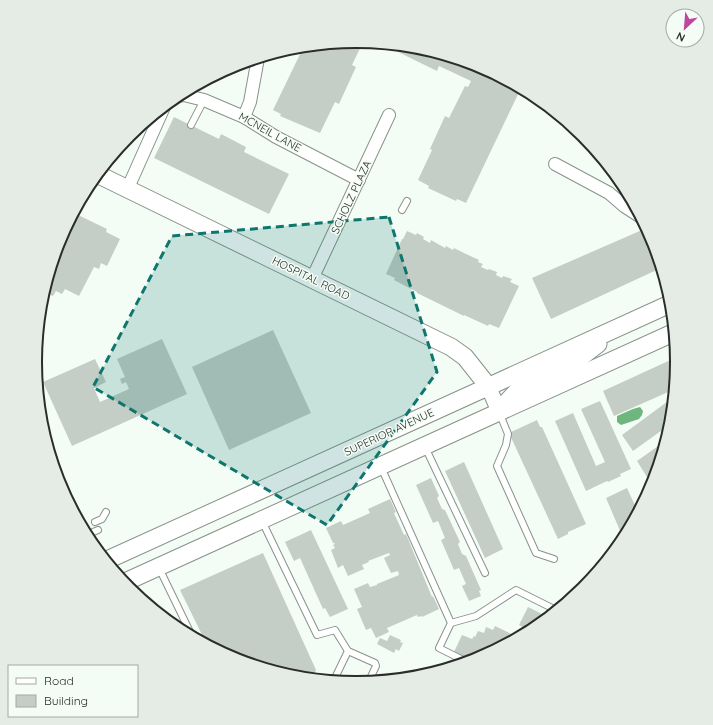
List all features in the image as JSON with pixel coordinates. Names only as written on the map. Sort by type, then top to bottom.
[{"type":"main road","name":"HOSPITAL ROAD","points":[[103,177],[181,219],[312,279],[451,347],[465,357],[488,386]]},
{"type":"main road","name":"SUPERIOR AVENUE","points":[[111,558],[666,306]]},
{"type":"main road","points":[[499,411],[523,385],[568,365],[591,350],[612,330]]},
{"type":"main road","points":[[129,579],[669,335]]},
{"type":"street","points":[[244,117],[250,102],[257,64]]},
{"type":"street","name":"MCNEIL LANE","points":[[189,96],[204,100],[244,117],[276,137],[359,180]]},
{"type":"street","name":"SCHOLZ PLAZA","points":[[312,279],[389,116]]},
{"type":"street","points":[[127,190],[159,118]]},
{"type":"street","points":[[555,164],[609,193],[632,211]]},
{"type":"street","name":"HOSPITAL ROAD","points":[[488,386],[499,411]]},
{"type":"lane","points":[[191,126],[204,100]]},
{"type":"lane","points":[[402,210],[407,201]]},
{"type":"lane","points":[[499,411],[508,434],[506,445],[497,466],[536,553],[554,559]]},
{"type":"lane","points":[[425,445],[485,573]]},
{"type":"lane","points":[[380,466],[451,623]]},
{"type":"lane","points":[[95,522],[102,519],[106,512]]},
{"type":"lane","points":[[262,519],[317,635],[335,630],[348,652],[375,664],[376,666],[371,676]]},
{"type":"lane","points":[[92,532],[98,530]]},
{"type":"lane","points":[[158,566],[188,628]]},
{"type":"lane","points":[[461,659],[439,648],[451,623],[476,616],[516,590],[553,608]]},
{"type":"lane","points":[[336,676],[348,652]]},
{"type":"highlighted area","points":[[389,217],[437,372],[327,525],[93,387],[172,236]]},
{"type":"shaded area","points":[[640,407],[643,411],[639,419],[621,425],[617,422],[617,416]]},
{"type":"building","points":[[360,48],[352,65],[356,67],[339,104],[335,102],[320,133],[280,116],[281,114],[273,110],[301,53]]},
{"type":"building","points":[[396,51],[418,54],[458,65],[496,80],[519,93],[466,203],[457,199],[456,201],[428,188],[429,186],[418,180],[432,150],[430,149],[445,116],[449,118],[465,86],[468,87],[471,81],[439,66],[437,71]]},
{"type":"building","points":[[174,117],[219,139],[221,134],[246,147],[244,152],[289,174],[269,214],[154,158]]},
{"type":"building","points":[[78,215],[107,229],[106,232],[120,239],[107,266],[101,263],[99,269],[94,267],[79,296],[65,289],[62,294],[56,291],[53,296],[50,295],[59,261]]},
{"type":"building","points":[[642,230],[657,270],[551,319],[532,278]]},
{"type":"building","points":[[407,231],[416,235],[417,233],[430,243],[431,240],[445,248],[446,246],[453,250],[454,248],[479,260],[478,262],[483,264],[481,267],[497,272],[496,275],[502,278],[503,276],[512,279],[510,282],[519,286],[499,328],[489,324],[488,326],[464,316],[417,293],[394,280],[395,278],[386,274]]},
{"type":"building","points":[[273,330],[311,413],[229,450],[192,367]]},
{"type":"building","points":[[162,339],[187,394],[72,446],[43,382],[95,359],[106,382],[94,388],[100,402],[129,389],[126,382],[122,384],[120,379],[125,377],[117,359]]},
{"type":"building","points":[[671,360],[669,392],[614,416],[603,391]]},
{"type":"building","points":[[600,401],[631,469],[620,474],[621,476],[586,491],[555,421],[573,413],[596,466],[605,462],[581,409]]},
{"type":"building","points":[[668,401],[664,429],[633,451],[622,435]]},
{"type":"building","points":[[537,420],[540,427],[542,427],[586,524],[568,532],[568,534],[558,539],[509,433]]},
{"type":"building","points":[[660,445],[650,475],[647,477],[637,461]]},
{"type":"building","points":[[464,462],[503,549],[485,558],[445,471]]},
{"type":"building","points":[[431,478],[439,496],[437,498],[442,509],[445,510],[460,542],[458,544],[462,554],[466,556],[481,590],[479,591],[481,596],[469,601],[462,586],[466,584],[459,568],[454,570],[441,540],[445,538],[438,521],[433,523],[416,485]]},
{"type":"building","points":[[627,488],[636,508],[621,533],[606,498]]},
{"type":"building","points":[[390,499],[396,512],[394,513],[404,535],[406,534],[432,597],[433,596],[439,609],[422,617],[418,617],[417,615],[387,628],[389,632],[376,638],[371,628],[366,630],[357,609],[362,607],[354,589],[368,583],[370,587],[377,585],[399,575],[398,571],[391,573],[384,558],[390,555],[389,553],[368,561],[369,562],[362,565],[364,569],[348,576],[343,565],[338,568],[331,550],[335,548],[333,545],[335,544],[333,543],[326,528],[341,521],[343,525],[370,513],[368,509]]},
{"type":"building","points":[[311,530],[348,609],[330,617],[325,608],[323,609],[300,558],[294,561],[285,542]]},
{"type":"building","points":[[263,553],[316,670],[314,674],[295,671],[255,660],[217,645],[203,637],[180,590]]},
{"type":"building","points":[[528,607],[544,615],[525,628],[519,625]]},
{"type":"building","points":[[495,626],[514,635],[496,645],[466,657],[454,652],[462,635],[472,639],[478,631],[484,633],[486,627],[493,630]]},
{"type":"building","points":[[390,635],[401,640],[400,642],[403,643],[399,651],[396,649],[394,653],[377,644],[380,638],[387,641]]}]
